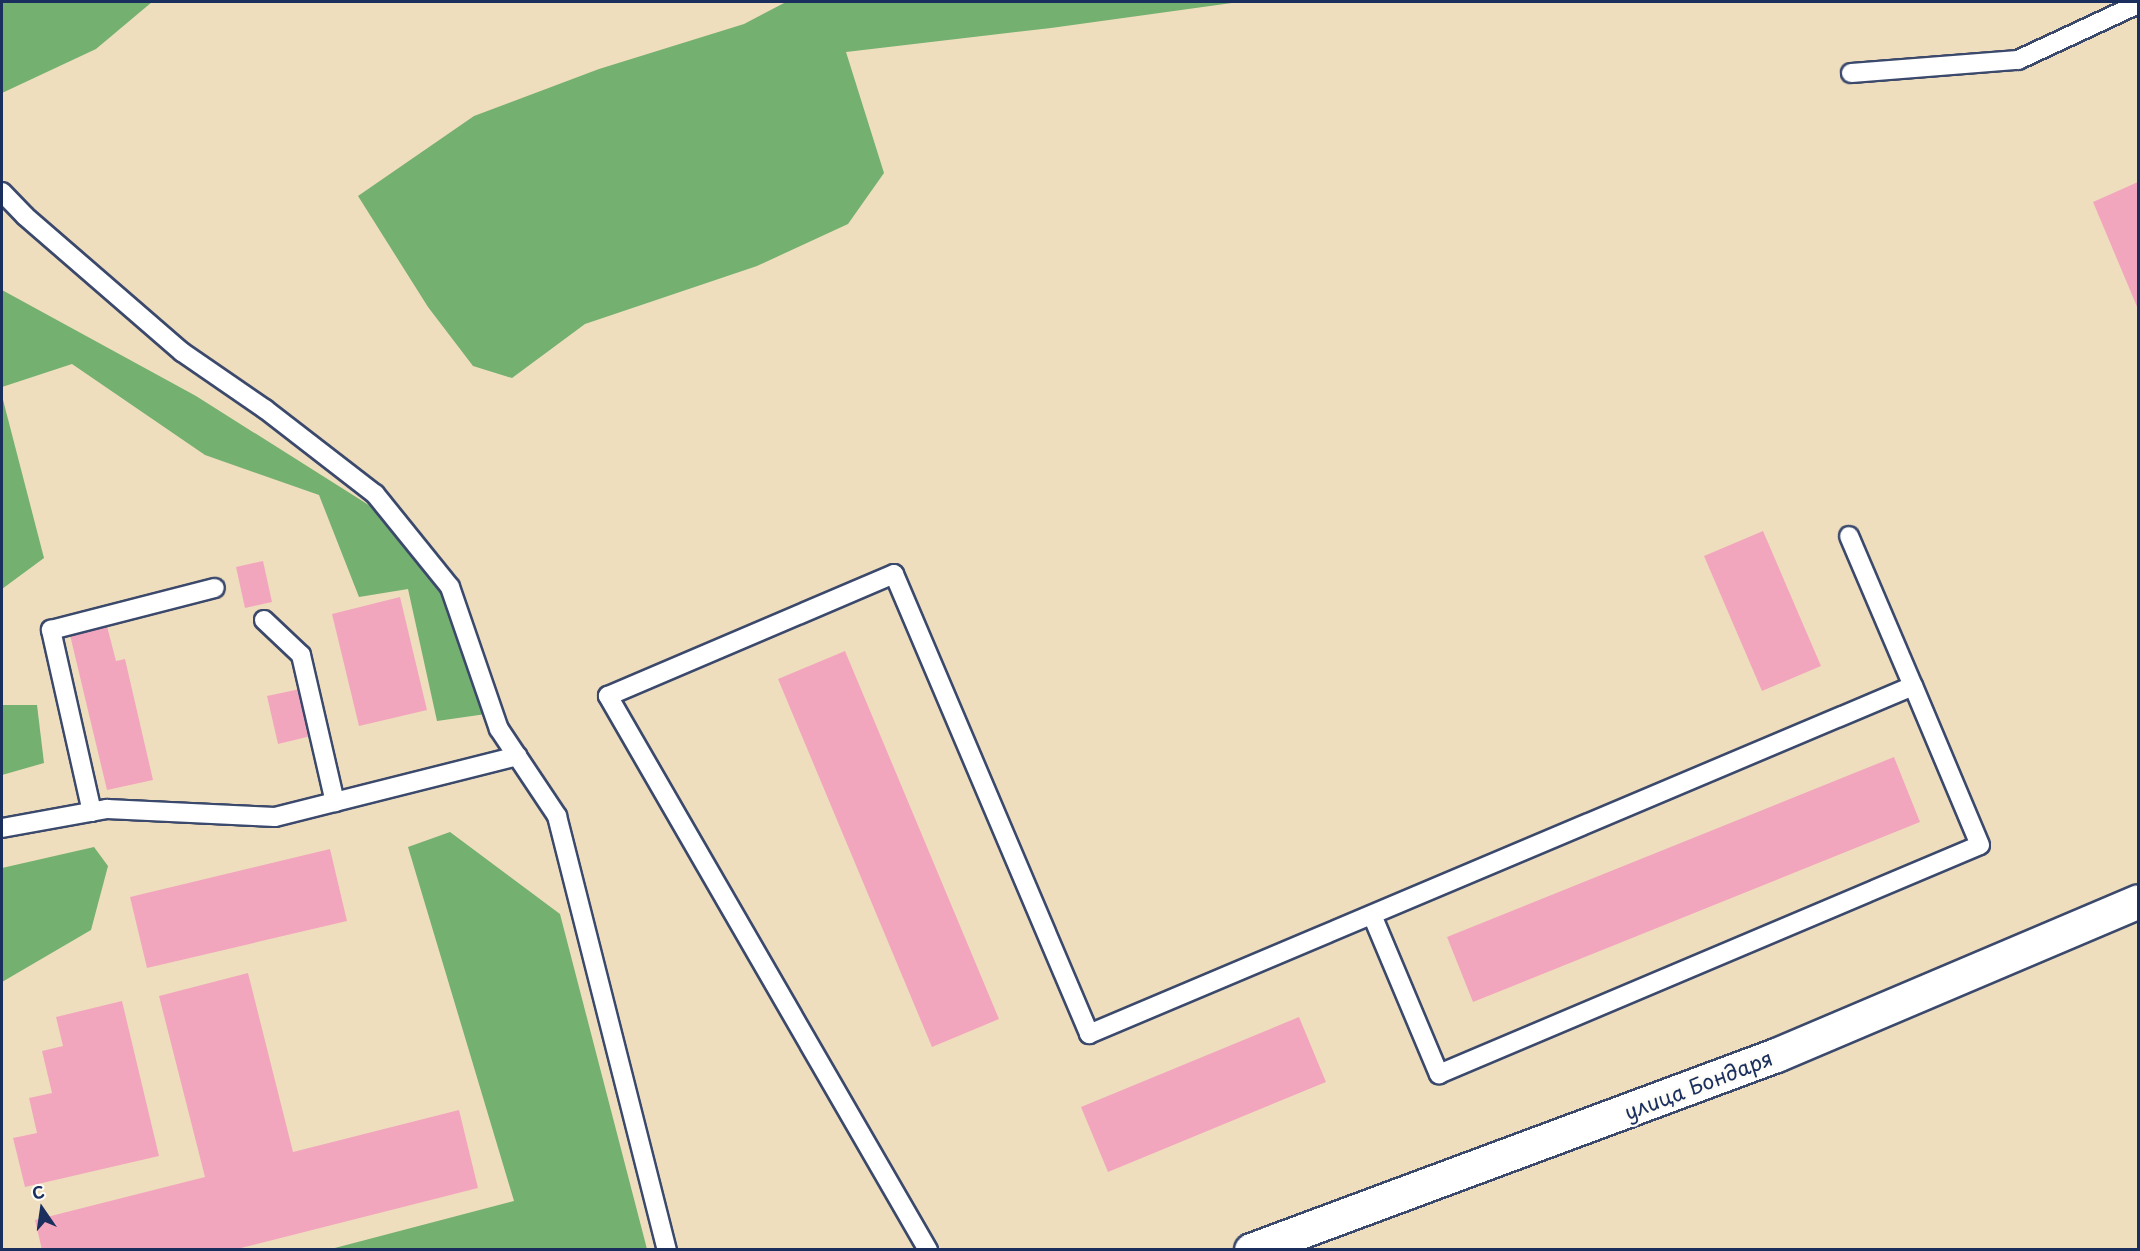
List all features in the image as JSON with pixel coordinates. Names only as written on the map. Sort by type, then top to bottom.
[{"type":"main road","name":"улица Бондаря","points":[[1251,1250],[1776,1055],[2139,901]]},
{"type":"lane","points":[[1851,73],[2018,60],[2139,4]]},
{"type":"lane","points":[[2,192],[25,216],[182,352],[265,409],[375,494],[450,587],[499,729],[557,816],[667,1250]]},
{"type":"lane","points":[[1372,915],[1439,1074],[1980,845],[1849,536]]},
{"type":"lane","points":[[928,1250],[608,696],[894,574],[1089,1034],[1913,686]]},
{"type":"lane","points":[[92,812],[51,630],[215,588]]},
{"type":"lane","points":[[264,620],[301,655],[335,802]]},
{"type":"lane","points":[[2,828],[107,809],[275,817],[517,756]]},
{"type":"green space","points":[[2,2],[152,2],[96,49],[2,93]]},
{"type":"green space","points":[[786,2],[1239,2],[1051,28],[846,52],[884,173],[848,224],[757,266],[585,324],[512,378],[473,366],[428,307],[358,196],[474,116],[599,69],[744,24]]},
{"type":"green space","points":[[2,290],[196,396],[375,509],[443,588],[486,714],[437,721],[408,589],[359,597],[319,495],[205,455],[72,364],[2,387]]},
{"type":"green space","points":[[2,396],[44,558],[2,589]]},
{"type":"green space","points":[[2,705],[37,705],[44,763],[2,775]]},
{"type":"green space","points":[[450,832],[560,914],[647,1249],[331,1249],[514,1201],[408,847]]},
{"type":"green space","points":[[94,847],[108,866],[91,930],[2,982],[2,868]]},
{"type":"building","points":[[2138,182],[2138,309],[2093,202]]},
{"type":"building","points":[[1763,531],[1821,666],[1762,691],[1704,556]]},
{"type":"building","points":[[263,561],[272,602],[245,608],[236,567]]},
{"type":"building","points":[[400,597],[427,710],[359,726],[332,614]]},
{"type":"building","points":[[107,626],[116,661],[125,659],[153,780],[107,790],[70,635]]},
{"type":"building","points":[[845,651],[999,1019],[932,1047],[778,679]]},
{"type":"building","points":[[300,689],[311,736],[278,744],[267,696]]},
{"type":"building","points":[[1894,757],[1920,822],[1473,1002],[1447,937]]},
{"type":"building","points":[[330,849],[347,921],[147,968],[130,897]]},
{"type":"building","points":[[248,973],[293,1152],[459,1110],[478,1188],[233,1250],[42,1250],[35,1220],[205,1177],[159,996]]},
{"type":"building","points":[[122,1001],[159,1156],[25,1187],[13,1138],[37,1133],[29,1098],[52,1093],[42,1051],[63,1046],[56,1017]]},
{"type":"building","points":[[1299,1017],[1326,1082],[1108,1172],[1081,1107]]}]
